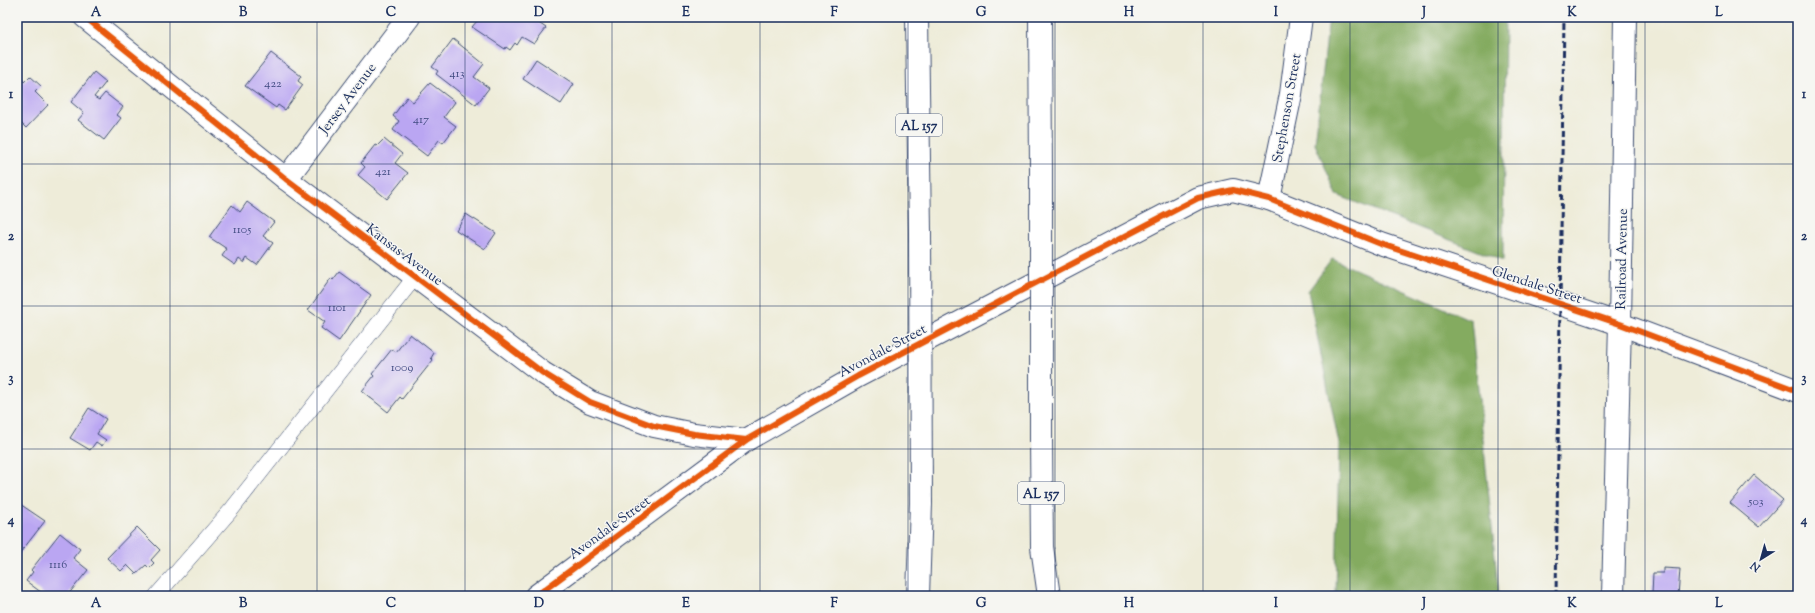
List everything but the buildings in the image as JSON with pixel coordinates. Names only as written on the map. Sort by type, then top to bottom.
[{"type":"main road","name":"Kansas Avenue","points":[[85,17],[286,179],[543,373],[590,402],[654,426],[694,434],[746,440]]},
{"type":"main road","name":"Jersey Avenue","points":[[286,179],[409,17]]},
{"type":"main road","name":"AL 157","points":[[917,17],[920,232],[921,503],[918,596]]},
{"type":"main road","name":"AL 157","points":[[1040,17],[1042,547],[1049,596]]},
{"type":"main road","name":"Stephenson Street","points":[[1269,199],[1291,94],[1301,17]]},
{"type":"main road","name":"Railroad Avenue","points":[[1613,596],[1620,324],[1625,17]]},
{"type":"main road","name":"Avondale Street","points":[[536,596],[746,440],[858,376],[1198,198],[1233,190],[1269,199]]},
{"type":"main road","name":"Glendale Street","points":[[1269,199],[1381,244],[1620,324],[1798,391]]},
{"type":"lane","points":[[156,596],[232,509],[415,277]]},
{"type":"green space","points":[[1329,17],[1505,17],[1503,261],[1337,195],[1315,144]]},
{"type":"green space","points":[[1332,259],[1471,320],[1499,596],[1336,596],[1339,444],[1308,291]]},
{"type":"railway","points":[[1556,596],[1564,17]]},
{"type":"cycle path","points":[[85,17],[286,179],[543,373],[590,402],[654,426],[694,434],[746,440]]},
{"type":"cycle path","points":[[536,596],[746,440],[858,376],[1198,198],[1233,190],[1269,199],[1381,244],[1620,324],[1798,391]]}]
